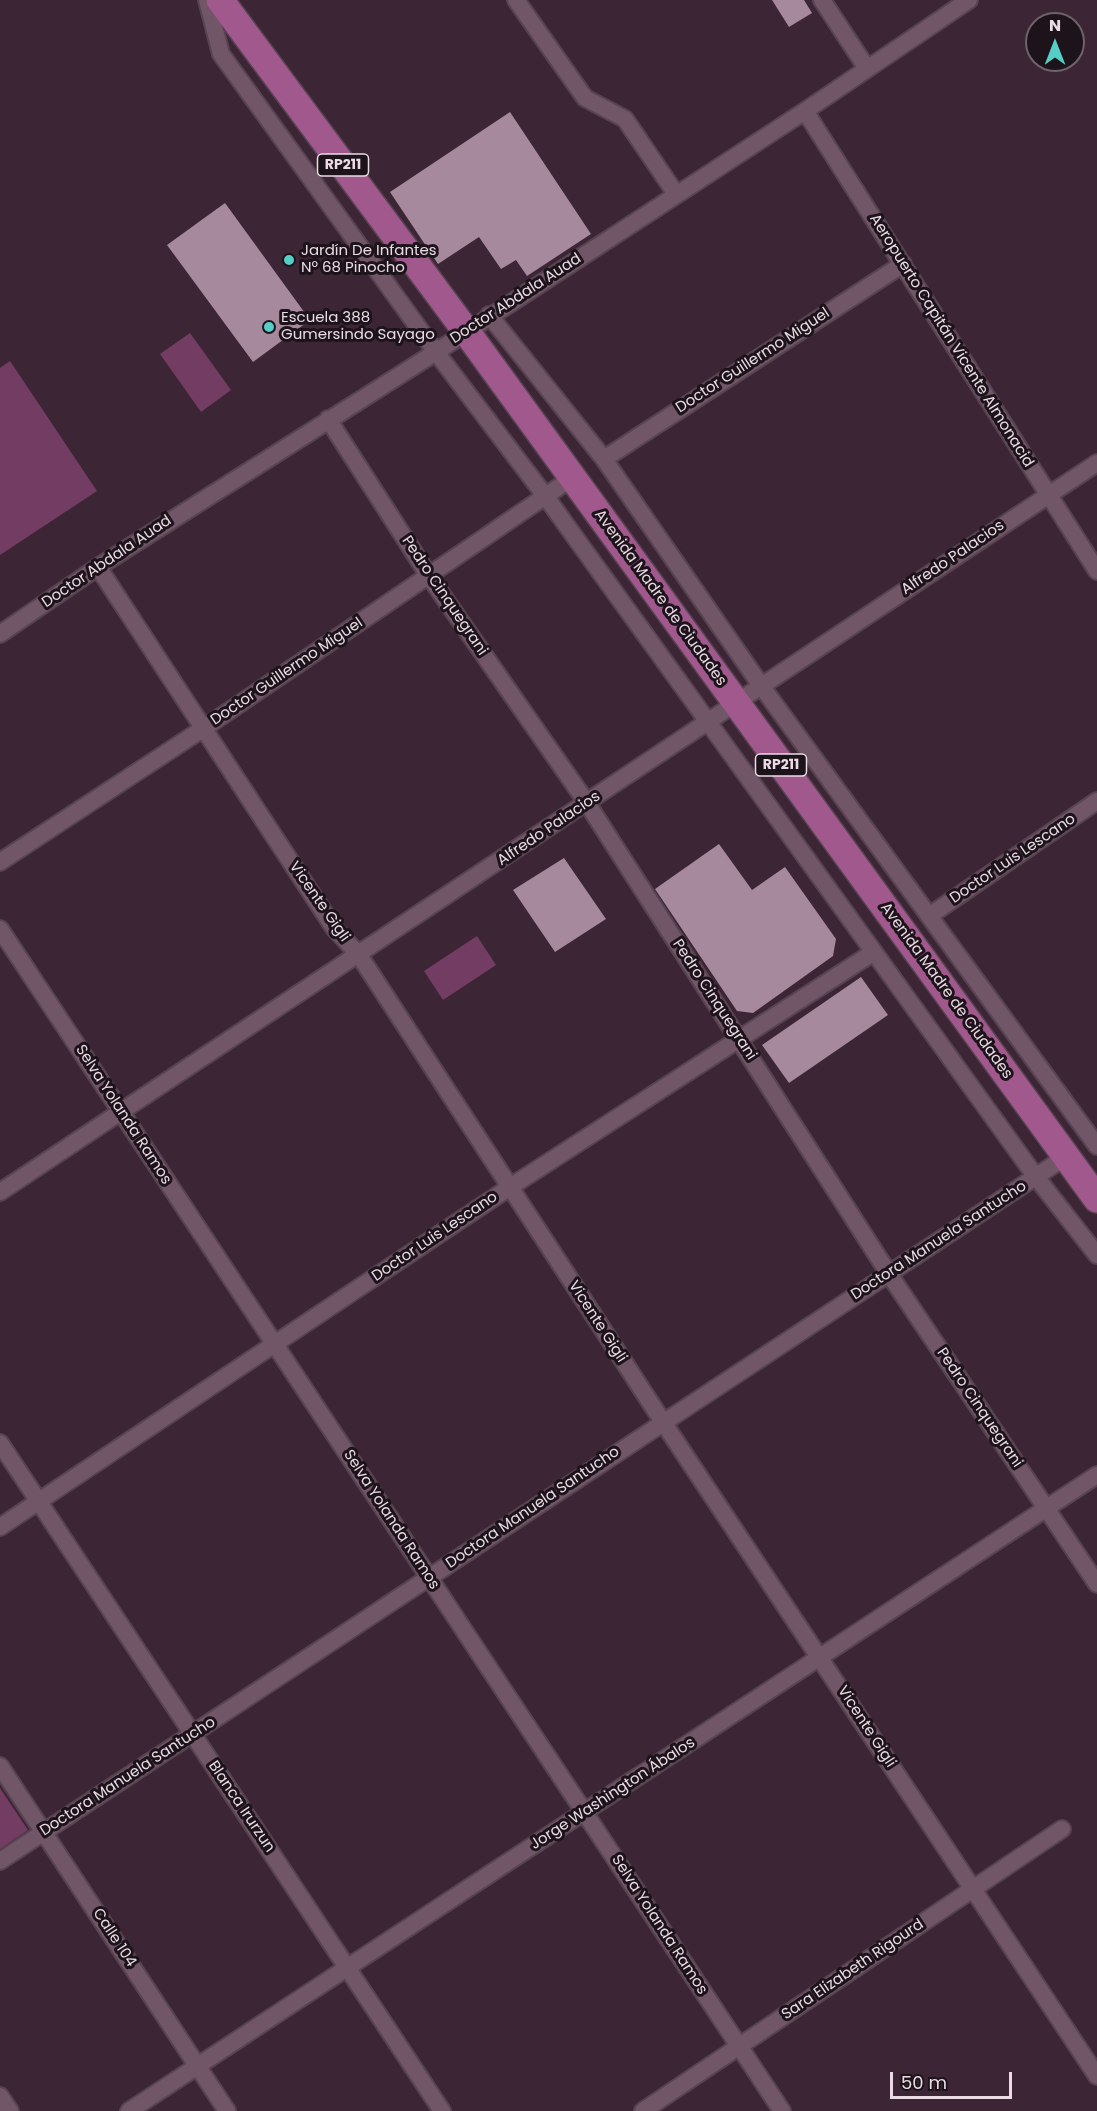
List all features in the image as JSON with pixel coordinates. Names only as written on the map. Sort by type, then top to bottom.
[{"type":"main road","name":"Avenida Madre de Ciudades","points":[[220,0],[466,331],[1097,1198]]},
{"type":"street","points":[[207,0],[221,54],[436,352],[546,497],[1036,1177],[1097,1255]]},
{"type":"street","points":[[516,0],[585,98],[625,118],[676,194]]},
{"type":"street","points":[[822,0],[866,68]]},
{"type":"street","name":"Doctor Abdala Auad","points":[[0,634],[98,567],[436,352],[489,315],[805,111],[969,0]]},
{"type":"street","name":"Aeropuerto Capitán Vicente Almonacid","points":[[805,111],[1097,571]]},
{"type":"street","name":"Doctor Guillermo Miguel","points":[[603,459],[903,264]]},
{"type":"street","points":[[489,315],[603,459],[762,687],[1095,1141]]},
{"type":"street","name":"Pedro Cinquegrani","points":[[328,419],[429,576],[587,803],[889,1274],[1097,1584]]},
{"type":"street","name":"Alfredo Palacios","points":[[0,1192],[737,704],[1047,495],[1097,464]]},
{"type":"street","name":"Doctor Guillermo Miguel","points":[[0,862],[204,728],[572,478]]},
{"type":"street","name":"Vicente Gigli","points":[[98,567],[334,928],[359,955],[663,1422],[1097,2076]]},
{"type":"street","name":"Doctor Luis Lescano","points":[[929,916],[1097,801]]},
{"type":"street","name":"Selva Yolanda Ramos","points":[[0,929],[782,2111]]},
{"type":"street","name":"Doctor Luis Lescano","points":[[0,1527],[510,1187],[874,952]]},
{"type":"street","name":"Doctora Manuela Santucho","points":[[0,1861],[1067,1156]]},
{"type":"street","name":"Blanca Irurzun","points":[[0,1443],[442,2111]]},
{"type":"street","name":"Jorge Washington Ábalos","points":[[129,2111],[1097,1476]]},
{"type":"street","name":"Calle 104","points":[[0,1766],[227,2111]]},
{"type":"street","name":"Sara Elizabeth Rigourd","points":[[643,2111],[1062,1830]]},
{"type":"street","points":[[0,2096],[10,2111]]},
{"type":"shaded area","points":[[190,333],[231,390],[201,412],[160,354]]},
{"type":"shaded area","points":[[10,361],[97,491],[0,555],[0,368]]},
{"type":"shaded area","points":[[477,936],[496,965],[443,1000],[424,971]]},
{"type":"shaded area","points":[[0,1788],[28,1830],[0,1849]]},
{"type":"building","points":[[772,0],[804,0],[812,13],[789,27]]},
{"type":"building","points":[[510,112],[591,234],[527,276],[516,260],[501,269],[479,237],[438,264],[390,192]]},
{"type":"building","points":[[225,203],[310,320],[253,362],[167,245]]},
{"type":"building","points":[[719,844],[752,890],[785,867],[836,939],[833,956],[753,1013],[737,1011],[655,889]]},
{"type":"building","points":[[564,858],[606,919],[555,952],[513,890]]},
{"type":"building","points":[[861,977],[888,1015],[789,1083],[762,1045]]},
{"type":"place","name":"Jardín De Infantes Nº 68 Pinocho","points":[[289,260]]},
{"type":"place","name":"Escuela 388 Gumersindo Sayago","points":[[269,327]]}]
